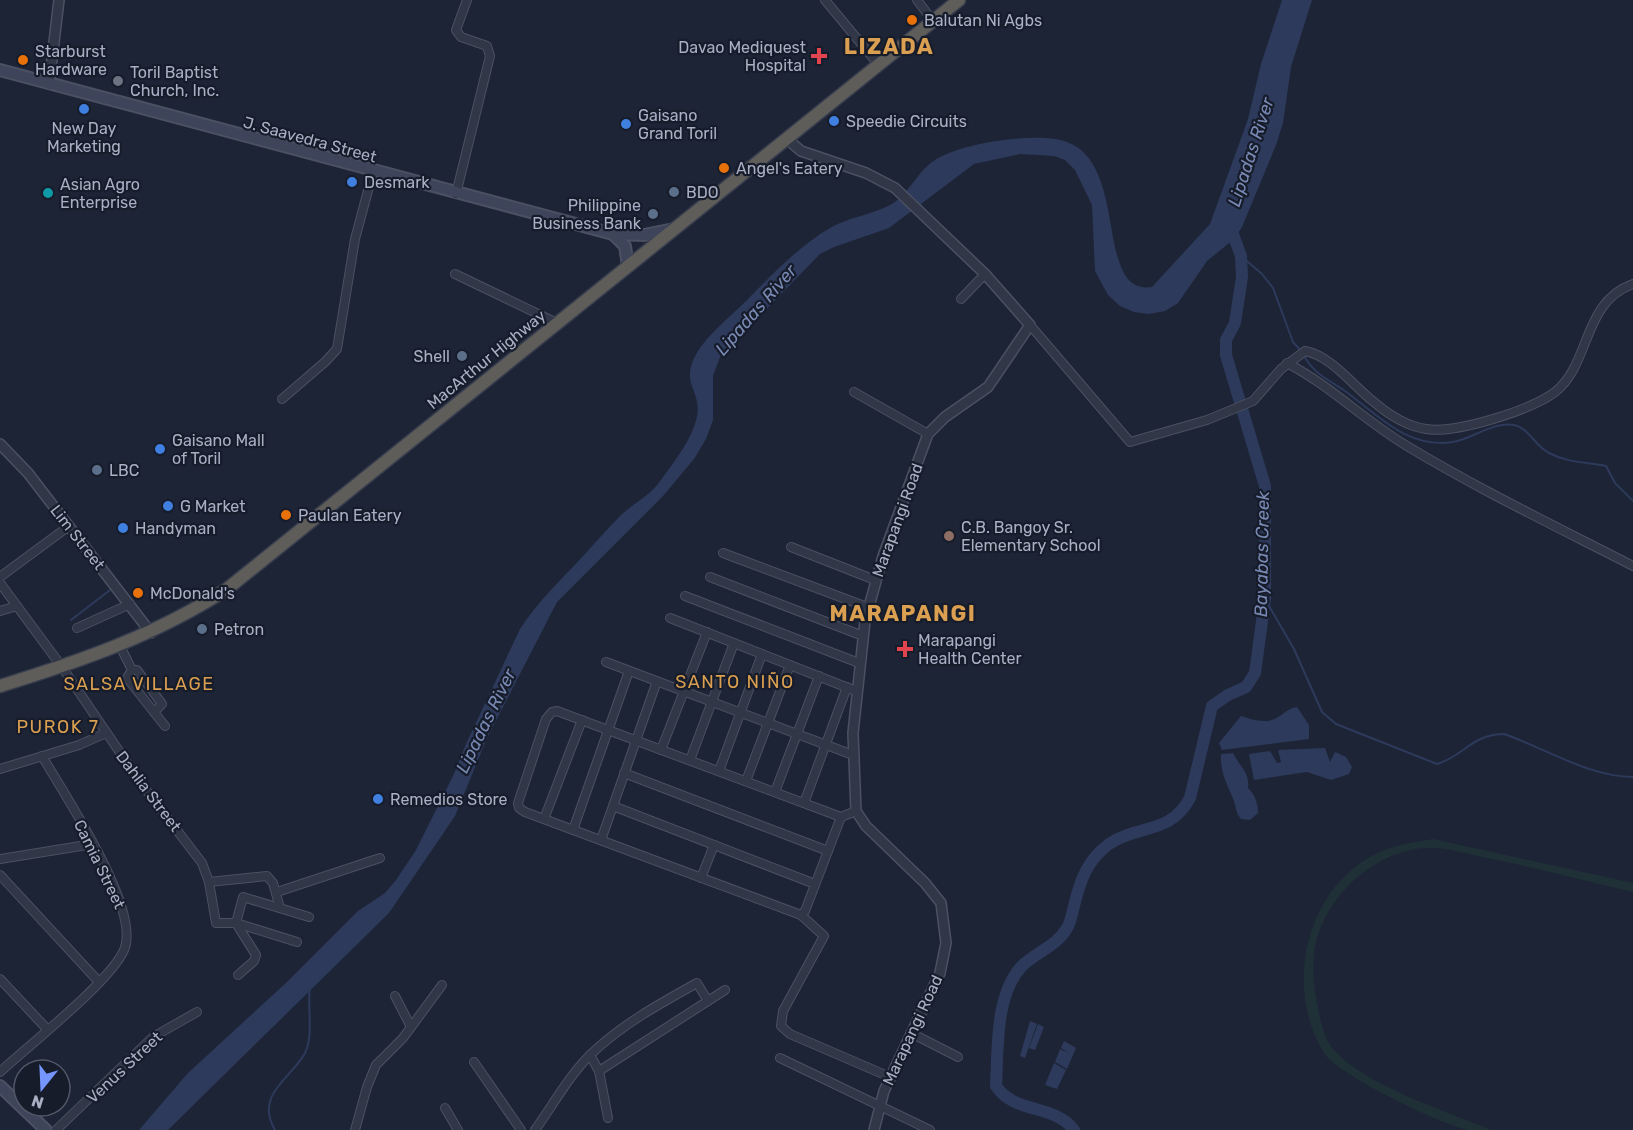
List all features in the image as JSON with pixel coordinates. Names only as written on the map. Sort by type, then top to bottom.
[{"type":"highway","name":"MacArthur Highway","points":[[0,686],[62,667],[151,633],[195,609],[243,578],[959,0]]},
{"type":"main road","name":"J. Saavedra Street","points":[[0,70],[373,172],[613,234],[637,235],[674,228]]},
{"type":"main road","points":[[613,234],[627,249],[628,266]]},
{"type":"main road","points":[[0,1086],[46,1130]]},
{"type":"street","points":[[50,84],[59,0]]},
{"type":"street","points":[[456,194],[490,56],[486,46],[461,37],[456,30],[467,0]]},
{"type":"street","points":[[825,0],[878,64]]},
{"type":"street","points":[[917,0],[933,21]]},
{"type":"street","points":[[786,138],[801,151],[878,178],[901,193],[986,274],[1130,442],[1227,413],[1253,401],[1287,363],[1302,353],[1325,360],[1375,403],[1398,419],[1414,426],[1429,430],[1442,429],[1499,418],[1524,410],[1556,391],[1572,369],[1599,312],[1620,289],[1633,284]]},
{"type":"street","points":[[282,399],[326,362],[337,349],[355,239],[373,172]]},
{"type":"street","points":[[455,274],[557,323]]},
{"type":"street","points":[[961,299],[986,274]]},
{"type":"street","name":"Marapangi Road","points":[[874,1130],[879,1106],[890,1077],[944,961],[946,943],[944,914],[935,894],[866,826],[856,812],[851,689],[859,663],[867,607],[875,580],[928,434],[945,417],[988,387],[1030,325]]},
{"type":"street","points":[[1287,363],[1326,387],[1374,424],[1408,446],[1510,504],[1633,566]]},
{"type":"street","points":[[854,392],[928,434]]},
{"type":"street","name":"Lim Street","points":[[0,444],[28,473],[151,633]]},
{"type":"street","points":[[0,577],[69,526]]},
{"type":"street","points":[[791,547],[875,580]]},
{"type":"street","points":[[723,553],[867,607]]},
{"type":"street","points":[[710,578],[863,636]]},
{"type":"street","name":"Dahlia Street","points":[[0,583],[62,667],[140,782],[196,853],[206,871],[216,923],[236,923]]},
{"type":"street","points":[[685,596],[859,663]]},
{"type":"street","points":[[77,628],[130,604]]},
{"type":"street","points":[[0,611],[17,606]]},
{"type":"street","points":[[670,618],[851,689],[804,803]]},
{"type":"street","points":[[661,750],[707,632]]},
{"type":"street","points":[[690,760],[734,643]]},
{"type":"street","points":[[120,646],[132,670]]},
{"type":"street","points":[[719,771],[762,654]]},
{"type":"street","points":[[606,662],[853,755]]},
{"type":"street","points":[[746,782],[790,665]]},
{"type":"street","points":[[132,670],[137,670],[162,704],[154,712]]},
{"type":"street","points":[[132,670],[127,678],[165,726]]},
{"type":"street","points":[[573,830],[629,671]]},
{"type":"street","points":[[775,792],[819,676]]},
{"type":"street","points":[[601,840],[657,681]]},
{"type":"street","points":[[856,812],[841,817],[557,711],[552,712],[546,719],[518,803],[522,810],[544,819],[801,915],[824,936],[783,1011],[781,1026],[790,1034],[890,1077]]},
{"type":"street","points":[[544,819],[582,720]]},
{"type":"street","points":[[0,768],[79,745],[106,733]]},
{"type":"street","name":"Camia Street","points":[[0,1072],[99,981],[124,950],[127,930],[121,902],[93,844],[42,756]]},
{"type":"street","points":[[624,773],[828,851]]},
{"type":"street","points":[[613,806],[815,884]]},
{"type":"street","points":[[801,915],[841,817]]},
{"type":"street","points":[[0,859],[93,844]]},
{"type":"street","points":[[701,879],[714,845]]},
{"type":"street","points":[[277,892],[380,858]]},
{"type":"street","points":[[0,875],[99,981]]},
{"type":"street","points":[[209,882],[262,875],[271,879],[277,892],[280,908]]},
{"type":"street","points":[[238,975],[254,961],[256,955],[236,923],[243,897],[309,917]]},
{"type":"street","points":[[236,923],[297,942]]},
{"type":"street","points":[[0,979],[47,1029]]},
{"type":"street","points":[[535,1130],[590,1055],[636,1018],[697,982],[708,1001]]},
{"type":"street","points":[[355,1130],[372,1071],[411,1027],[442,985]]},
{"type":"street","points":[[599,1071],[725,990]]},
{"type":"street","points":[[394,996],[411,1027]]},
{"type":"street","name":"Venus Street","points":[[56,1130],[153,1037],[197,1012]]},
{"type":"street","points":[[911,1033],[958,1057]]},
{"type":"street","points":[[590,1055],[599,1071],[608,1119]]},
{"type":"street","points":[[780,1058],[930,1130]]},
{"type":"street","points":[[474,1062],[519,1127],[508,1130]]},
{"type":"street","points":[[445,1108],[455,1129]]},
{"type":"shaded area","points":[[1433,839],[1633,883],[1633,892],[1452,850],[1433,848],[1412,850],[1392,856],[1372,866],[1340,896],[1327,914],[1314,954],[1313,975],[1315,995],[1325,1036],[1334,1050],[1348,1063],[1386,1086],[1491,1130],[1468,1130],[1436,1119],[1391,1098],[1348,1073],[1324,1053],[1312,1028],[1305,1001],[1304,974],[1307,946],[1316,920],[1329,896],[1346,875],[1368,858],[1391,848]]},
{"type":"water","name":"Lipadas River","points":[[1282,0],[1312,0],[1291,67],[1283,123],[1276,145],[1242,227],[1234,239],[1207,261],[1178,303],[1165,311],[1149,314],[1134,312],[1120,306],[1108,295],[1095,271],[1092,205],[1075,170],[1065,160],[1054,156],[1020,154],[974,164],[889,228],[820,254],[720,357],[713,376],[713,420],[706,439],[694,459],[663,496],[557,602],[487,738],[455,816],[389,913],[168,1130],[139,1130],[188,1073],[287,982],[358,911],[385,893],[396,880],[416,850],[453,776],[520,629],[542,600],[616,520],[657,485],[687,441],[695,424],[698,407],[690,379],[692,362],[702,345],[718,327],[806,245],[837,224],[897,201],[923,170],[935,160],[979,144],[1017,139],[1064,141],[1085,153],[1098,174],[1106,198],[1116,250],[1123,271],[1134,284],[1152,287],[1210,224],[1248,119],[1261,64]]},
{"type":"water","points":[[1297,707],[1309,725],[1309,739],[1222,750],[1219,743],[1241,716],[1260,721],[1270,720]]},
{"type":"water","points":[[1325,748],[1330,762],[1335,752],[1346,757],[1352,767],[1349,774],[1331,780],[1307,772],[1254,780],[1249,754],[1270,751],[1277,763],[1281,762],[1278,750]]},
{"type":"water","points":[[1233,753],[1246,773],[1248,788],[1257,803],[1258,813],[1250,820],[1241,819],[1238,815],[1223,772],[1221,754]]},
{"type":"water","points":[[1030,1021],[1037,1024],[1025,1058],[1020,1056]]},
{"type":"water","points":[[1038,1024],[1044,1027],[1035,1050],[1029,1048]]},
{"type":"water","points":[[1064,1041],[1076,1048],[1067,1069],[1055,1062],[1060,1049],[1069,1053],[1061,1048]]},
{"type":"water","points":[[1054,1063],[1066,1070],[1057,1089],[1045,1085]]},
{"type":"waterway","name":"Bayabas Creek","points":[[1074,1130],[1056,1116],[1013,1101],[996,1086],[998,1040],[1002,1007],[1007,992],[1022,966],[1058,940],[1067,928],[1082,880],[1090,864],[1101,850],[1120,838],[1163,824],[1182,810],[1190,798],[1212,706],[1246,687],[1255,673],[1265,599],[1265,486],[1226,355],[1226,340],[1235,323],[1242,277],[1241,256],[1230,226]]},
{"type":"waterway","points":[[1241,256],[1262,274],[1273,288],[1293,342],[1301,351]]},
{"type":"waterway","points":[[1304,356],[1322,376],[1382,420],[1407,435],[1437,443],[1453,442],[1491,428],[1506,424],[1514,425],[1524,430],[1544,450],[1556,456],[1606,466],[1615,483],[1633,501]]},
{"type":"waterway","points":[[71,620],[110,590]]},
{"type":"waterway","points":[[1265,599],[1294,649],[1322,712],[1336,724],[1437,764],[1476,741],[1504,734],[1584,767],[1617,776],[1633,777]]},
{"type":"waterway","points":[[275,1130],[269,1106],[272,1096],[299,1062],[308,1046],[310,987]]},
{"type":"place","name":"Balutan Ni Agbs","points":[[912,20]]},
{"type":"place","name":"Davao Mediquest Hospital","points":[[819,56]]},
{"type":"place","name":"Starburst Hardware","points":[[23,60]]},
{"type":"place","name":"Toril Baptist Church, Inc.","points":[[118,81]]},
{"type":"place","name":"New Day Marketing","points":[[84,109]]},
{"type":"place","name":"Speedie Circuits","points":[[834,121]]},
{"type":"place","name":"Gaisano Grand Toril","points":[[626,124]]},
{"type":"place","name":"Angel's Eatery","points":[[724,168]]},
{"type":"place","name":"Desmark","points":[[352,182]]},
{"type":"place","name":"BDO","points":[[674,192]]},
{"type":"place","name":"Asian Agro Enterprise","points":[[48,193]]},
{"type":"place","name":"Philippine Business Bank","points":[[653,214]]},
{"type":"place","name":"Shell","points":[[462,356]]},
{"type":"place","name":"Gaisano Mall of Toril","points":[[160,449]]},
{"type":"place","name":"LBC","points":[[97,470]]},
{"type":"place","name":"G Market","points":[[168,506]]},
{"type":"place","name":"Paulan Eatery","points":[[286,515]]},
{"type":"place","name":"Handyman","points":[[123,528]]},
{"type":"place","name":"C.B. Bangoy Sr. Elementary School","points":[[949,536]]},
{"type":"place","name":"McDonald's","points":[[138,593]]},
{"type":"place","name":"Petron","points":[[202,629]]},
{"type":"place","name":"Marapangi Health Center","points":[[905,649]]},
{"type":"place","name":"Remedios Store","points":[[378,799]]},
{"type":"district","name":"LIZADA","points":[[889,46]]},
{"type":"district","name":"MARAPANGI","points":[[903,613]]},
{"type":"district","name":"SANTO NIÑO","points":[[735,682]]},
{"type":"district","name":"SALSA VILLAGE","points":[[139,684]]},
{"type":"district","name":"PUROK 7","points":[[58,727]]}]
